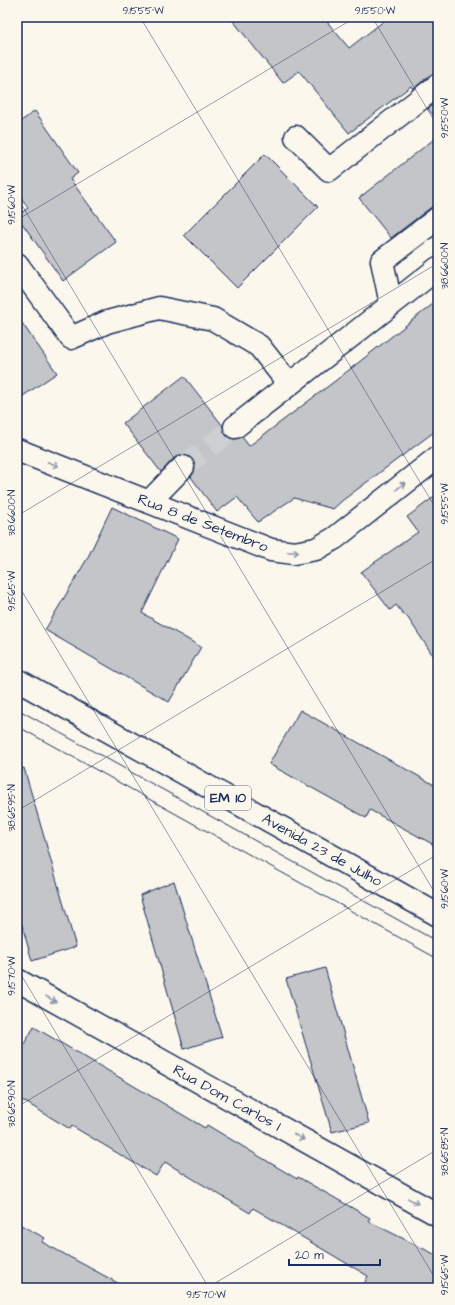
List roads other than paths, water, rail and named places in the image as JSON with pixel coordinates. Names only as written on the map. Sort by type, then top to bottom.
[{"type":"street","points":[[296,138],[329,170],[438,85]]},
{"type":"street","points":[[392,304],[382,261],[438,218]]},
{"type":"street","points":[[17,265],[71,338],[107,322],[159,308],[213,319],[259,346],[289,384]]},
{"type":"street","points":[[235,426],[438,268]]},
{"type":"street","name":"Rua 8 de Setembro","points":[[17,450],[271,550],[294,553],[316,549],[335,538],[438,457]]},
{"type":"street","points":[[149,502],[183,467]]},
{"type":"street","name":"Avenida 23 de Julho","points":[[17,680],[438,915]]},
{"type":"street","name":"Rua Dom Carlos I","points":[[17,980],[438,1215]]},
{"type":"tunnel","points":[[183,467],[235,427]]},
{"type":"tram line","points":[[17,709],[438,942]]},
{"type":"tram line","points":[[17,726],[438,959]]}]
